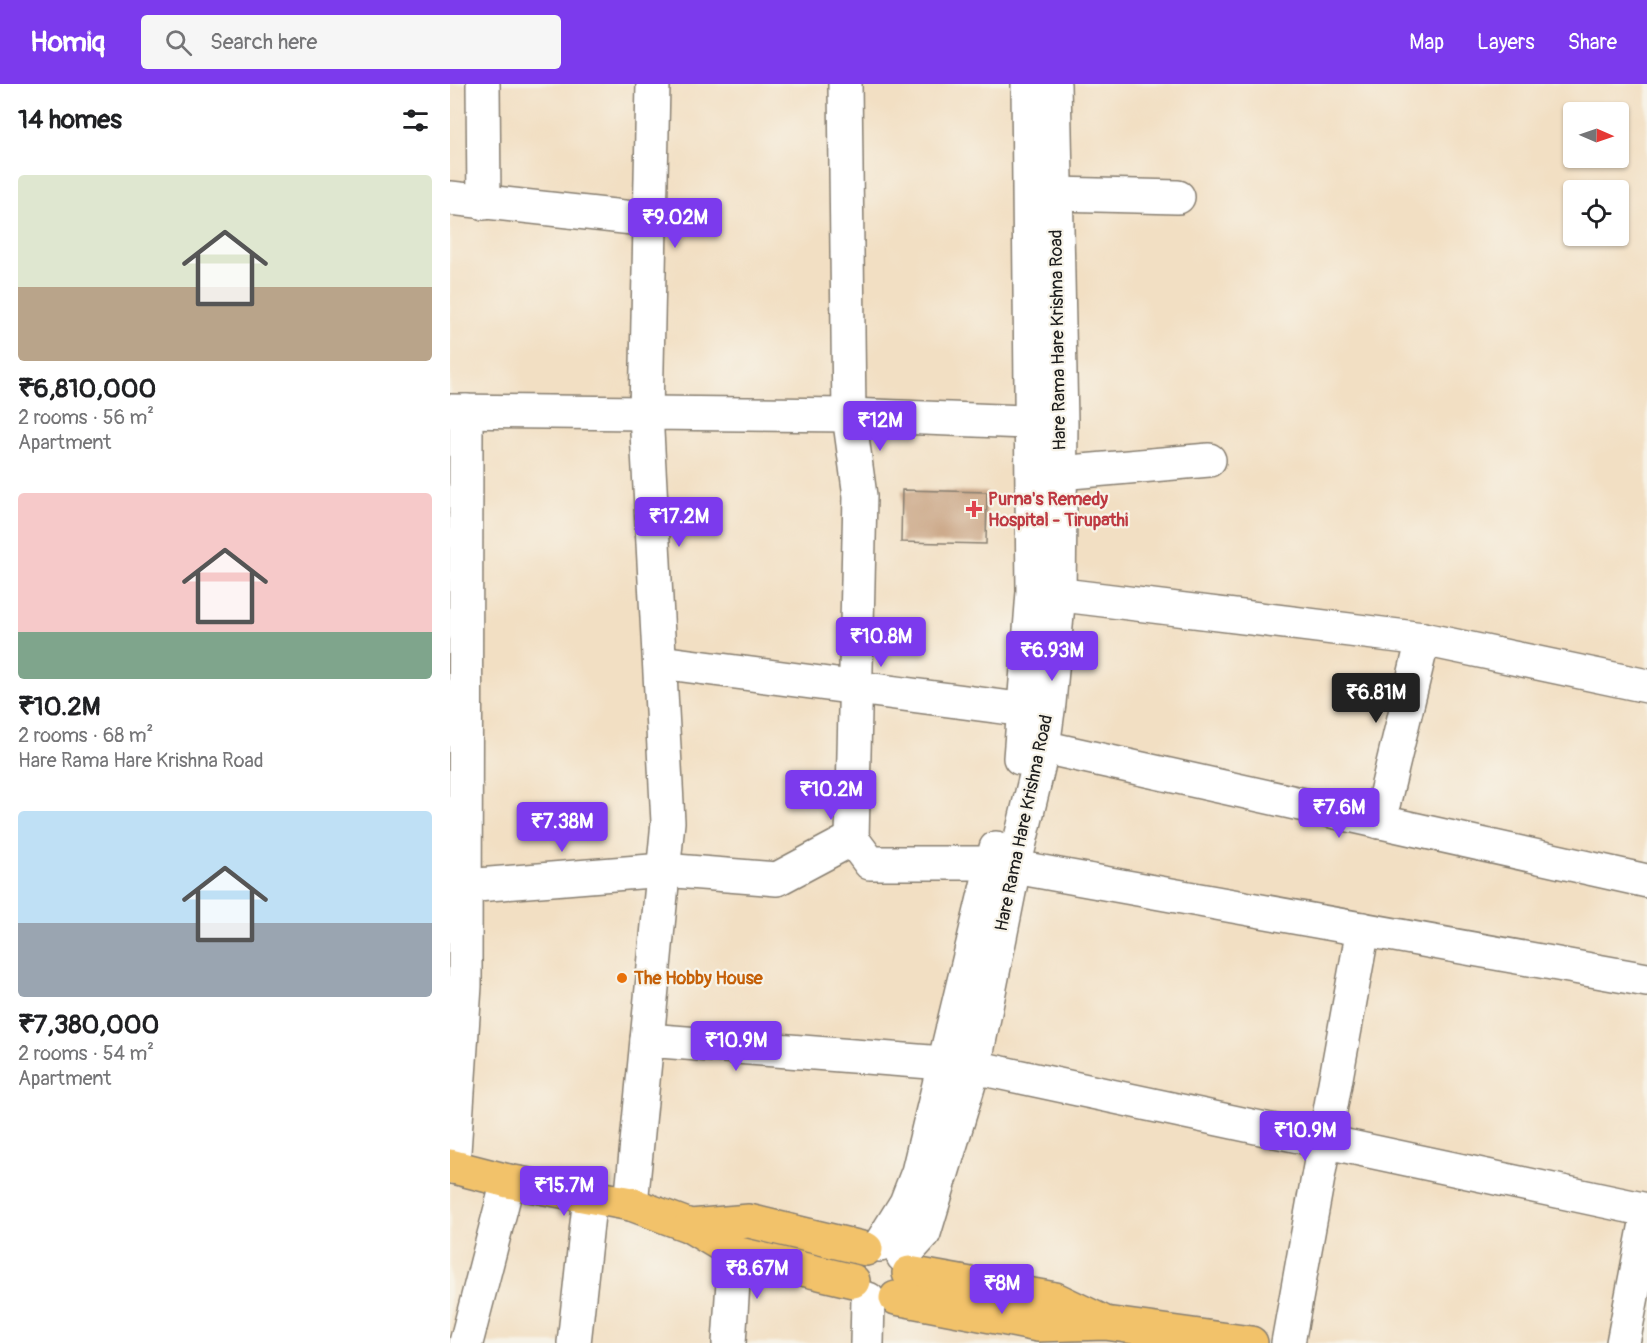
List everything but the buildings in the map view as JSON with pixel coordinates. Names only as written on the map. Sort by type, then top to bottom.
[{"type":"main road","points":[[452,1167],[508,1181],[631,1204],[690,1226],[735,1253],[882,1272]]},
{"type":"main road","points":[[690,1226],[749,1221],[882,1272],[1038,1325],[1105,1323],[1251,1343]]},
{"type":"street","points":[[483,84],[484,203]]},
{"type":"street","points":[[631,1204],[668,822],[646,413],[653,84]]},
{"type":"street","points":[[845,84],[849,415],[860,496],[852,838],[870,863],[1003,865],[1647,980]]},
{"type":"street","name":"Hare Rama Hare Krishna Road","points":[[882,1272],[959,1065],[1003,865],[1022,752],[1025,710],[1046,593],[1059,473],[1047,423],[1028,84]]},
{"type":"street","name":"Hare Rama Hare Krishna Road","points":[[1003,865],[1043,747],[1047,423],[1056,194],[1054,84]]},
{"type":"street","points":[[1056,194],[1178,197]]},
{"type":"street","points":[[450,198],[651,220]]},
{"type":"street","points":[[452,1167],[457,984],[465,886],[458,574],[458,411],[849,415],[1047,423]]},
{"type":"street","points":[[1059,473],[1209,460]]},
{"type":"street","points":[[1046,593],[1423,639],[1647,686]]},
{"type":"street","points":[[1379,822],[1423,639]]},
{"type":"street","points":[[660,662],[1025,710]]},
{"type":"street","points":[[1043,747],[1647,881]]},
{"type":"street","points":[[465,886],[663,870],[777,879],[852,838]]},
{"type":"street","points":[[1288,1343],[1327,1140],[1363,929]]},
{"type":"street","points":[[647,1040],[959,1065],[1327,1140],[1647,1210]]},
{"type":"street","points":[[466,1343],[508,1181]]},
{"type":"street","points":[[574,1343],[590,1196]]},
{"type":"street","points":[[1623,1343],[1647,1218]]},
{"type":"street","points":[[729,1343],[735,1253]]},
{"type":"street","points":[[867,1343],[882,1272]]},
{"type":"place","name":"Purna's Remedy Hospital - Tirupathi","points":[[974,509]]},
{"type":"place","name":"The Hobby House","points":[[622,978]]}]
